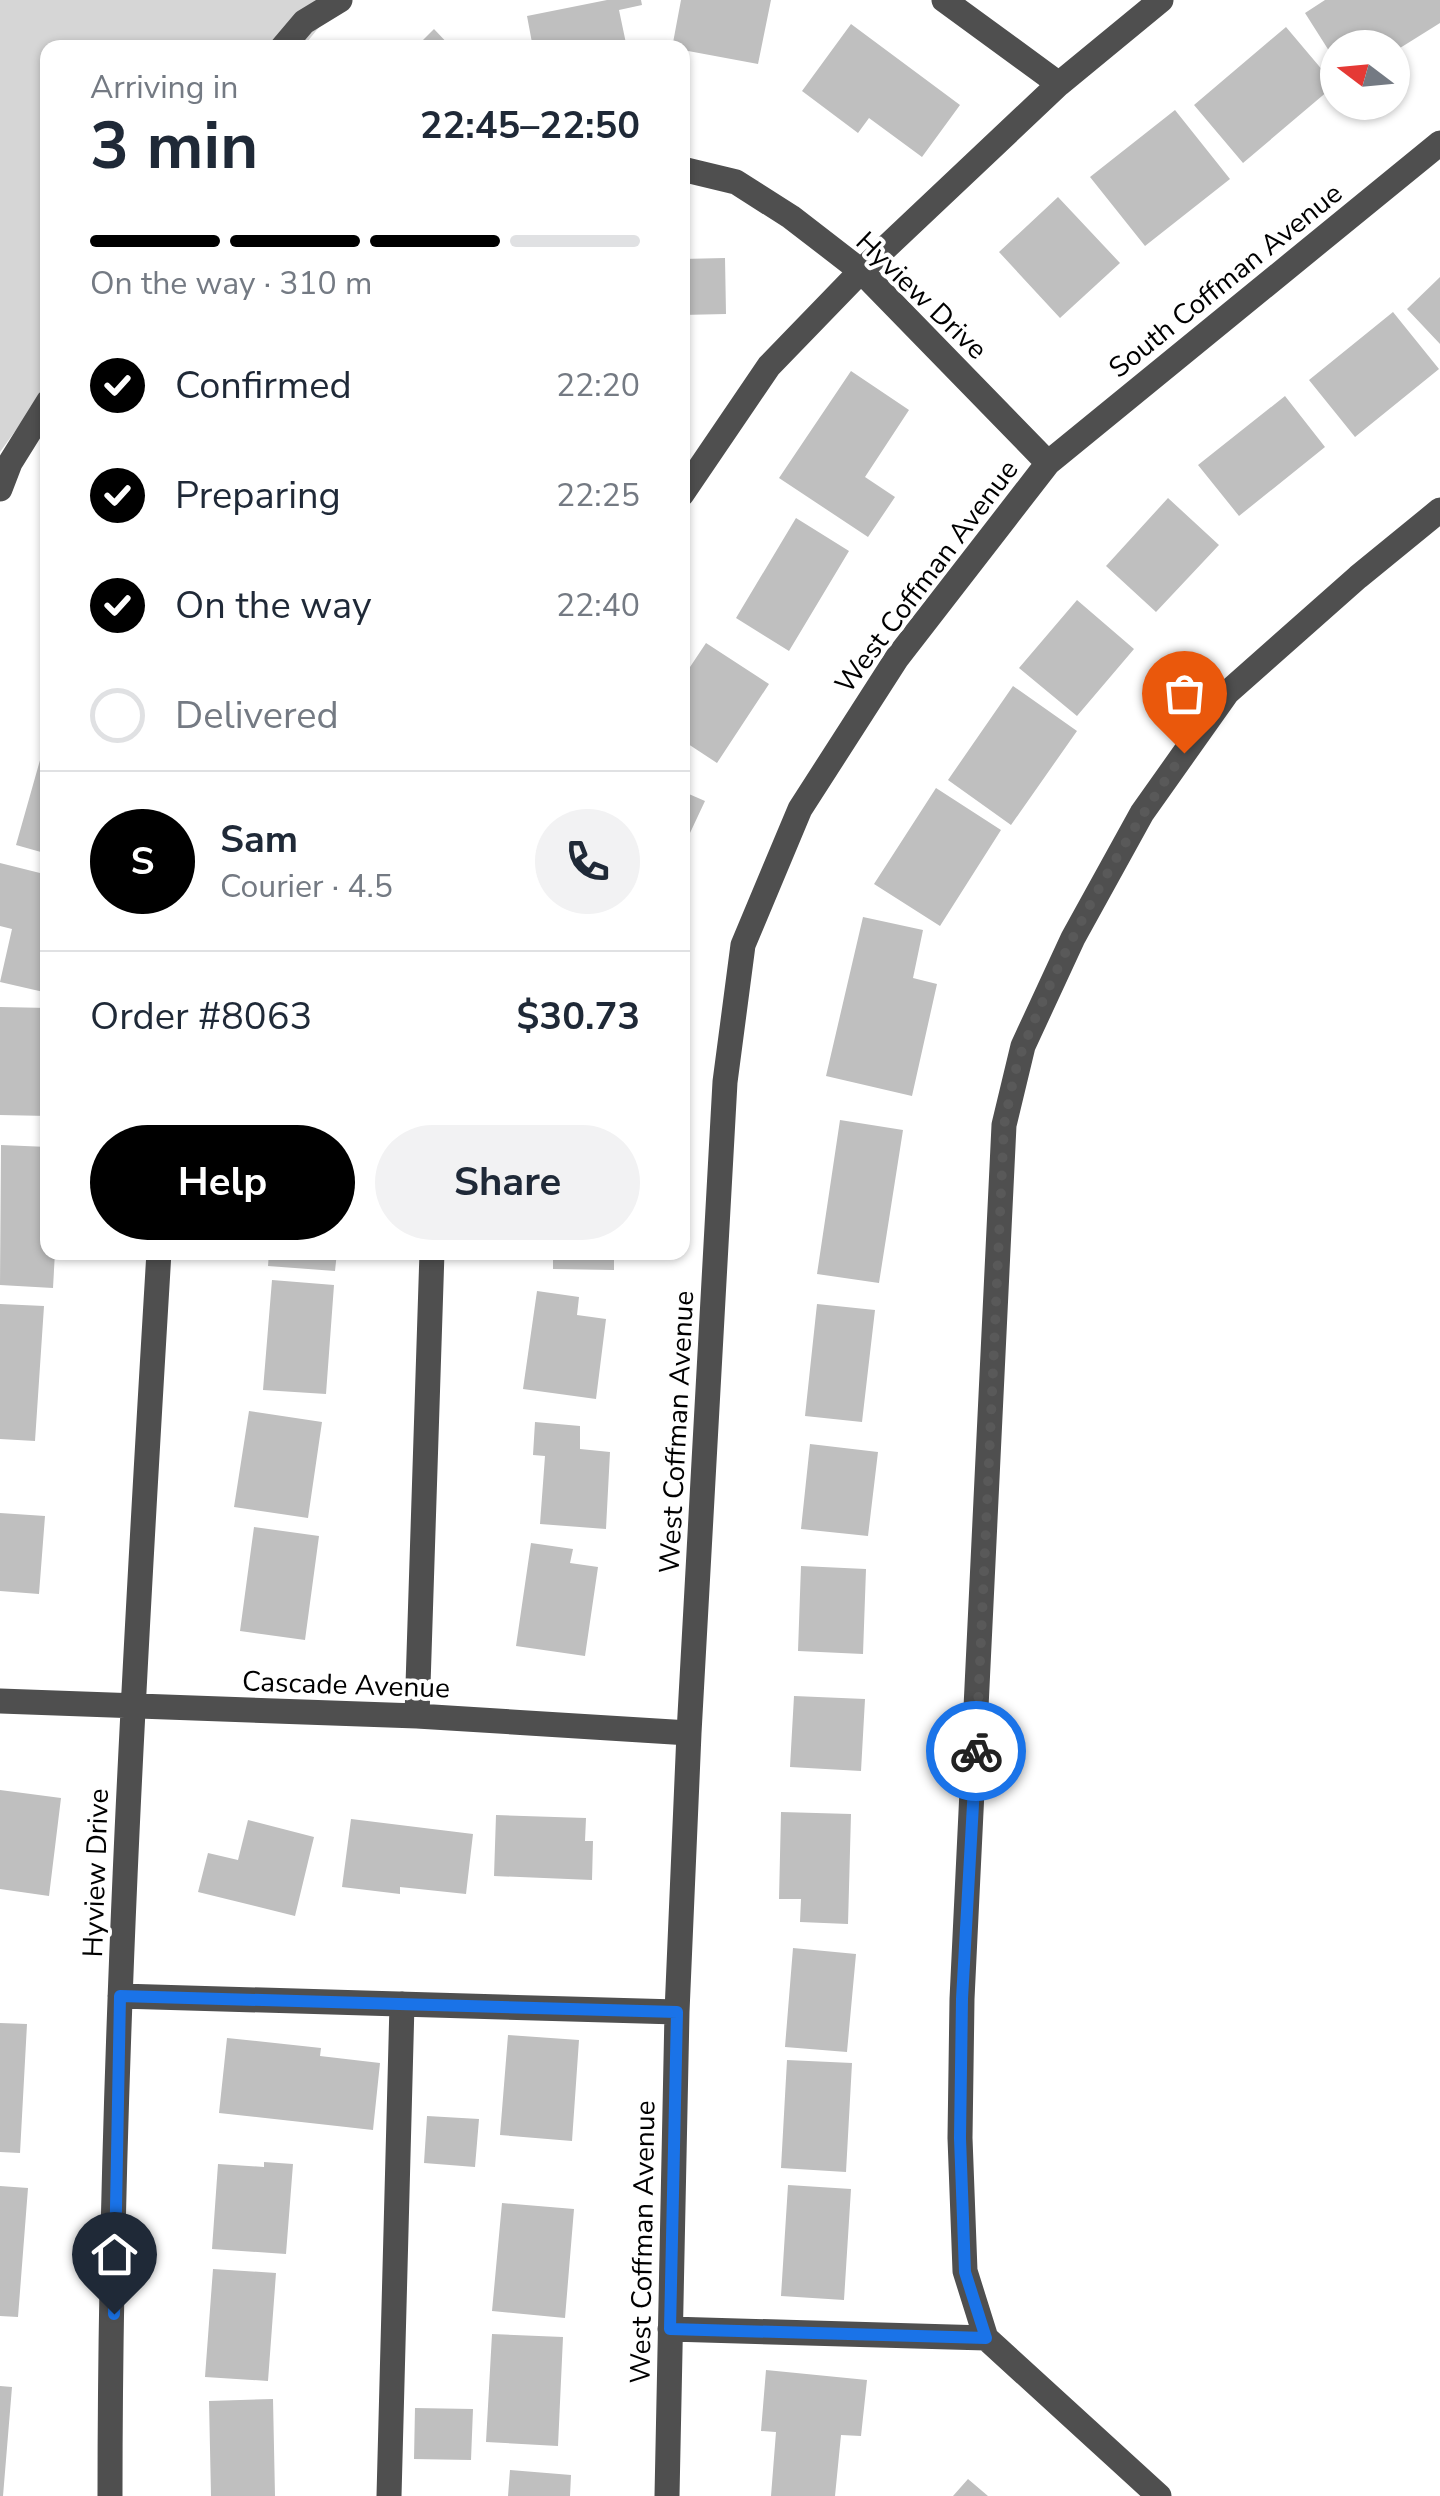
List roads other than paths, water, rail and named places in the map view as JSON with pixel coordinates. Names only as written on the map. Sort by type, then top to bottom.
[{"type":"street","points":[[289,40],[304,22],[340,0]]},
{"type":"street","points":[[944,0],[1059,84]]},
{"type":"street","points":[[690,482],[769,366],[860,271],[1059,84],[1161,0]]},
{"type":"street","name":"South Coffman Avenue","points":[[1048,464],[1440,143]]},
{"type":"street","name":"Hyview Drive","points":[[690,172],[736,182],[791,217],[860,271],[1048,464]]},
{"type":"street","points":[[0,489],[10,463],[40,415]]},
{"type":"street","name":"West Coffman Avenue","points":[[667,2496],[677,2012],[688,1733],[726,1082],[743,945],[810,794],[897,658],[1048,464]]},
{"type":"street","points":[[1159,2496],[986,2338],[965,2272],[960,2138],[962,1999],[1004,1125],[1023,1046],[1073,938],[1142,813],[1227,692],[1440,510]]},
{"type":"street","name":"Hyview Drive","points":[[110,2496],[120,1996],[131,1706],[159,1260]]},
{"type":"street","points":[[417,1716],[432,1260]]},
{"type":"street","name":"Cascade Avenue","points":[[0,1701],[417,1716],[688,1733]]},
{"type":"street","points":[[120,1996],[677,2012]]},
{"type":"street","points":[[389,2496],[402,2004]]},
{"type":"street","points":[[670,2329],[986,2338]]}]
